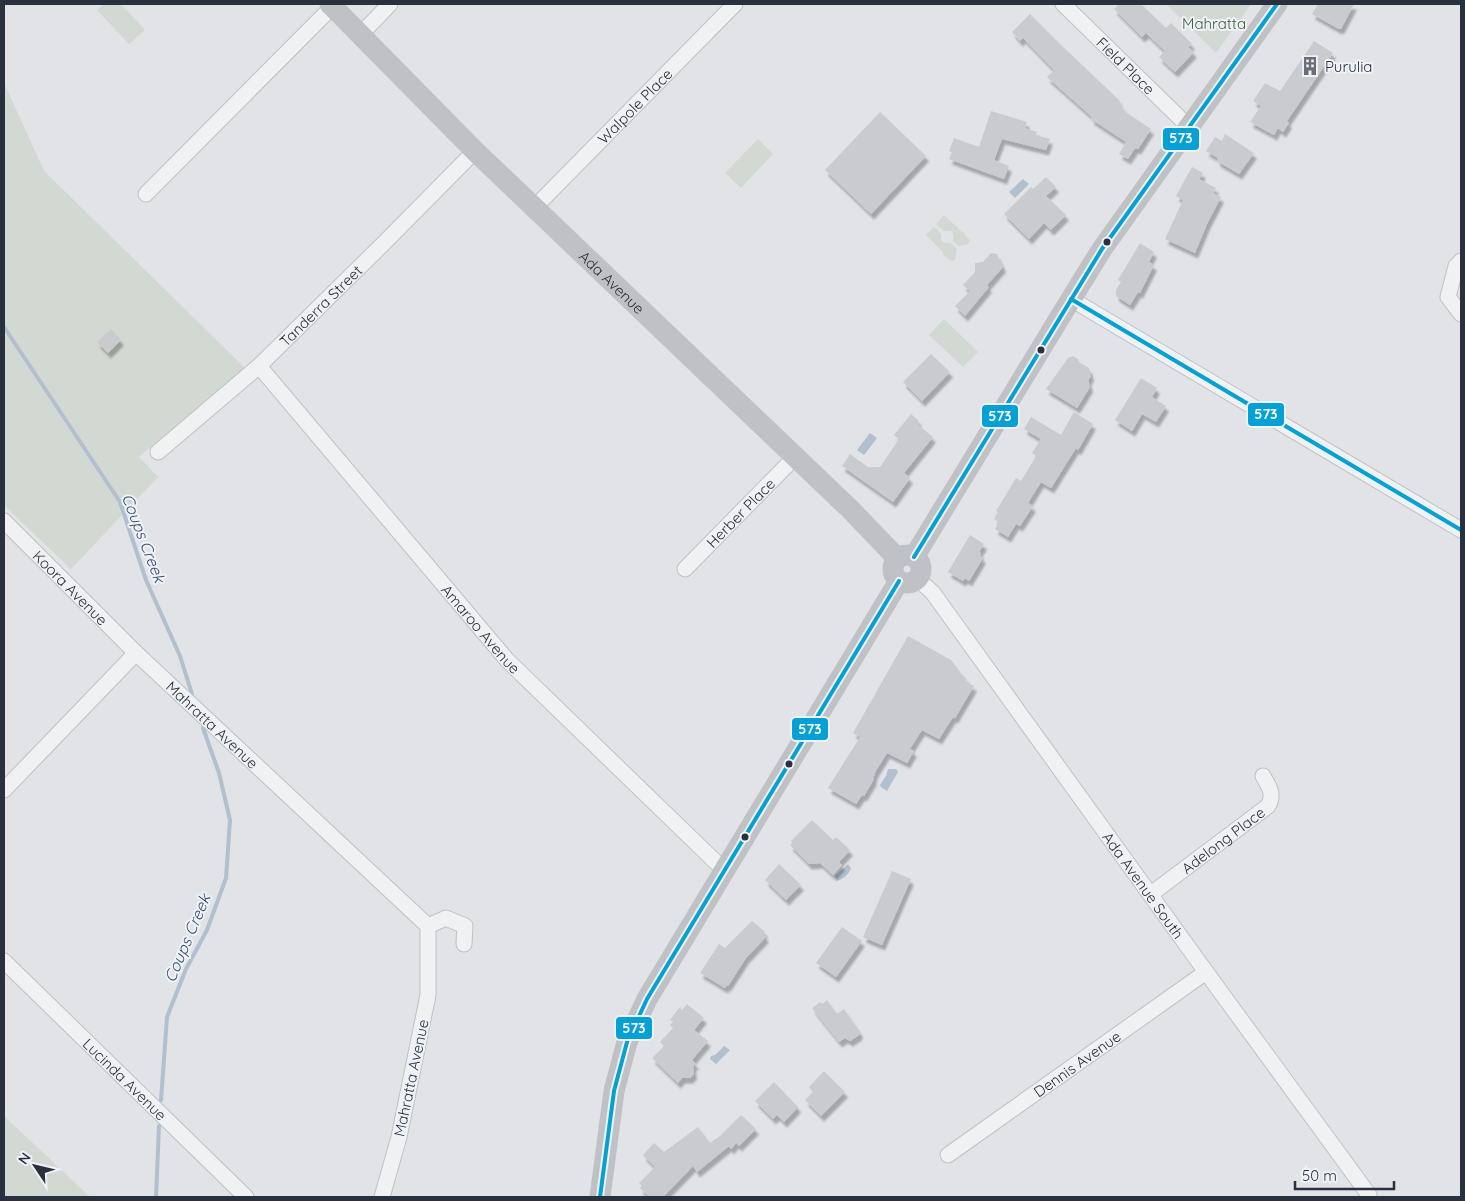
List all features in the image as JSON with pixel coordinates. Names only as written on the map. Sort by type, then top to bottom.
[{"type":"main road","points":[[600,1197],[614,1091],[627,1042],[647,999],[665,967],[908,580],[896,578],[892,570],[894,562],[906,558],[1102,249],[1277,4]]},
{"type":"main road","name":"Ada Avenue","points":[[332,5],[474,151],[865,523],[906,558]]},
{"type":"street","points":[[361,34],[390,4]]},
{"type":"street","name":"Walpole Place","points":[[535,207],[735,4]]},
{"type":"street","name":"Field Place","points":[[1063,4],[1189,127]]},
{"type":"street","points":[[146,194],[332,5]]},
{"type":"street","name":"Tanderra Street","points":[[158,452],[259,366],[474,151]]},
{"type":"street","points":[[1461,261],[1456,266],[1448,296],[1461,314]]},
{"type":"street","points":[[1071,299],[1461,530]]},
{"type":"street","name":"Amaroo Avenue","points":[[259,366],[507,660],[725,871]]},
{"type":"street","name":"Herber Place","points":[[685,569],[796,457]]},
{"type":"street","name":"Koora Avenue","points":[[4,521],[136,653]]},
{"type":"street","name":"Ada Avenue South","points":[[908,580],[933,592],[1369,1195]]},
{"type":"street","points":[[4,790],[136,653]]},
{"type":"street","name":"Mahratta Avenue","points":[[136,653],[428,926],[428,995],[399,1137],[382,1197]]},
{"type":"street","name":"Adelong Place","points":[[1151,894],[1268,806],[1272,797],[1263,776]]},
{"type":"street","points":[[428,926],[446,918],[465,926],[464,944]]},
{"type":"street","name":"Lucinda Avenue","points":[[4,962],[246,1197]]},
{"type":"street","name":"Dennis Avenue","points":[[948,1155],[1206,972]]},
{"type":"green space","points":[[104,4],[121,4],[145,30],[129,44],[97,10]]},
{"type":"green space","name":"Mahratta","points":[[1166,4],[1251,4],[1216,53]]},
{"type":"green space","points":[[4,83],[44,171],[245,368],[139,457],[158,477],[71,569],[4,505]]},
{"type":"green space","points":[[758,139],[773,154],[741,188],[725,173]]},
{"type":"green space","points":[[944,215],[965,233],[970,240],[968,244],[959,246],[953,241],[951,231],[944,231],[936,224]]},
{"type":"green space","points":[[934,227],[941,234],[943,243],[950,243],[957,249],[955,260],[952,261],[943,255],[943,252],[926,235]]},
{"type":"green space","points":[[944,319],[978,352],[963,367],[929,335]]},
{"type":"green space","points":[[4,1116],[90,1197],[4,1197]]},
{"type":"water","points":[[1023,179],[1029,184],[1015,198],[1009,192]]},
{"type":"water","points":[[870,433],[877,438],[864,455],[857,450]]},
{"type":"water","points":[[888,769],[896,769],[898,772],[887,791],[880,785]]},
{"type":"water","points":[[848,864],[851,868],[849,872],[844,878],[837,881],[835,876]]},
{"type":"water","points":[[724,1046],[730,1050],[716,1064],[710,1059],[711,1056],[715,1055]]},
{"type":"building","points":[[1119,4],[1141,4],[1166,28],[1171,23],[1192,44],[1188,47],[1194,52],[1175,72],[1159,57],[1165,51],[1146,33],[1142,37],[1114,9]]},
{"type":"building","points":[[1318,4],[1354,4],[1341,29],[1339,29],[1312,14]]},
{"type":"building","points":[[1030,14],[1120,101],[1118,103],[1123,107],[1121,109],[1151,129],[1138,149],[1135,148],[1128,159],[1119,154],[1126,142],[1091,119],[1092,117],[1047,77],[1054,70],[1023,38],[1020,41],[1012,32]]},
{"type":"building","points":[[1314,41],[1333,53],[1287,121],[1289,123],[1283,132],[1278,128],[1274,135],[1250,122],[1261,106],[1253,101],[1265,83],[1280,91]]},
{"type":"building","points":[[991,111],[1027,122],[1025,128],[1037,132],[1036,135],[1050,139],[1046,150],[1002,139],[994,160],[1009,166],[1004,179],[949,159],[952,152],[949,151],[954,138],[979,147]]},
{"type":"building","points":[[880,112],[926,156],[871,214],[825,170]]},
{"type":"building","points":[[1225,134],[1254,153],[1239,174],[1217,161],[1218,158],[1206,151],[1215,137],[1222,141]]},
{"type":"building","points":[[1192,167],[1203,173],[1199,179],[1216,188],[1213,193],[1221,197],[1195,253],[1165,239],[1183,200],[1176,196]]},
{"type":"building","points":[[1046,177],[1056,187],[1046,196],[1066,215],[1051,230],[1044,223],[1029,239],[1004,214],[1031,187],[1033,189]]},
{"type":"building","points":[[1140,243],[1154,252],[1149,262],[1154,265],[1140,293],[1138,292],[1130,305],[1116,296],[1116,290],[1121,282],[1118,280]]},
{"type":"building","points":[[991,253],[997,254],[1003,267],[987,285],[989,287],[965,316],[955,306],[970,291],[963,285],[975,272],[975,263],[983,262]]},
{"type":"building","points":[[111,329],[121,340],[108,353],[97,342]]},
{"type":"building","points":[[931,354],[950,372],[922,401],[903,382]]},
{"type":"building","points":[[1073,356],[1089,368],[1091,376],[1088,380],[1090,387],[1077,408],[1046,389],[1068,358]]},
{"type":"building","points":[[1141,378],[1157,388],[1152,397],[1166,406],[1156,422],[1142,414],[1132,431],[1115,420]]},
{"type":"building","points":[[1074,412],[1093,424],[1078,450],[1076,448],[1051,488],[1041,482],[1028,503],[1033,506],[1020,526],[1016,524],[1008,537],[995,529],[999,522],[994,519],[998,512],[996,511],[1016,478],[1021,481],[1036,456],[1032,453],[1041,439],[1024,429],[1031,417],[1061,435]]},
{"type":"building","points":[[911,414],[919,421],[917,424],[933,437],[904,473],[910,478],[893,502],[842,466],[850,454],[868,467],[880,467],[899,439],[894,435]]},
{"type":"building","points":[[970,535],[984,544],[979,552],[983,558],[969,581],[965,578],[963,581],[948,572]]},
{"type":"building","points":[[908,636],[951,660],[966,678],[965,681],[974,686],[955,718],[953,717],[939,739],[922,730],[910,749],[914,751],[907,763],[887,753],[874,774],[874,779],[864,796],[862,795],[856,804],[828,788],[860,737],[853,733]]},
{"type":"building","points":[[812,820],[833,840],[836,837],[850,850],[839,862],[842,865],[833,875],[820,863],[809,864],[790,845],[791,841]]},
{"type":"building","points":[[779,864],[801,885],[786,900],[765,880]]},
{"type":"building","points":[[892,871],[911,879],[882,945],[863,937]]},
{"type":"building","points":[[752,921],[765,932],[763,934],[766,937],[746,958],[728,986],[725,988],[700,973],[719,944],[725,948]]},
{"type":"building","points":[[842,927],[862,941],[836,977],[816,963]]},
{"type":"building","points":[[827,1000],[837,1014],[844,1009],[860,1032],[859,1035],[850,1041],[845,1038],[839,1042],[812,1008],[820,1002],[822,1004]]},
{"type":"building","points":[[687,1004],[704,1018],[694,1030],[708,1041],[692,1060],[696,1064],[693,1066],[694,1074],[690,1078],[682,1078],[678,1083],[652,1058],[664,1046],[660,1042],[673,1028],[670,1025],[673,1022],[670,1020],[680,1007],[682,1010]]},
{"type":"building","points":[[824,1071],[845,1092],[821,1116],[805,1100],[813,1092],[809,1087]]},
{"type":"building","points":[[774,1082],[798,1107],[784,1122],[777,1115],[773,1119],[755,1101]]},
{"type":"building","points":[[741,1115],[756,1129],[739,1146],[736,1143],[731,1149],[729,1146],[697,1172],[693,1166],[663,1197],[650,1197],[640,1188],[642,1186],[639,1183],[655,1167],[643,1155],[654,1143],[664,1152],[698,1127],[710,1143],[720,1136]]},
{"type":"waterway","name":"Coups Creek","points":[[4,327],[120,502],[146,580],[180,656],[192,694]]},
{"type":"waterway","name":"Coups Creek","points":[[161,1100],[167,1017],[186,969],[207,930],[226,878],[230,820],[219,773],[203,728]]},
{"type":"waterway","name":"Coups Creek","points":[[156,1197],[159,1126]]},
{"type":"transit line","name":"573","points":[[914,557],[1102,249],[1277,4]]},
{"type":"transit line","name":"573","points":[[1071,299],[1461,530]]},
{"type":"transit line","name":"573","points":[[600,1197],[614,1091],[627,1042],[647,999],[899,581]]},
{"type":"place","name":"Purulia","points":[[1310,66]]}]
